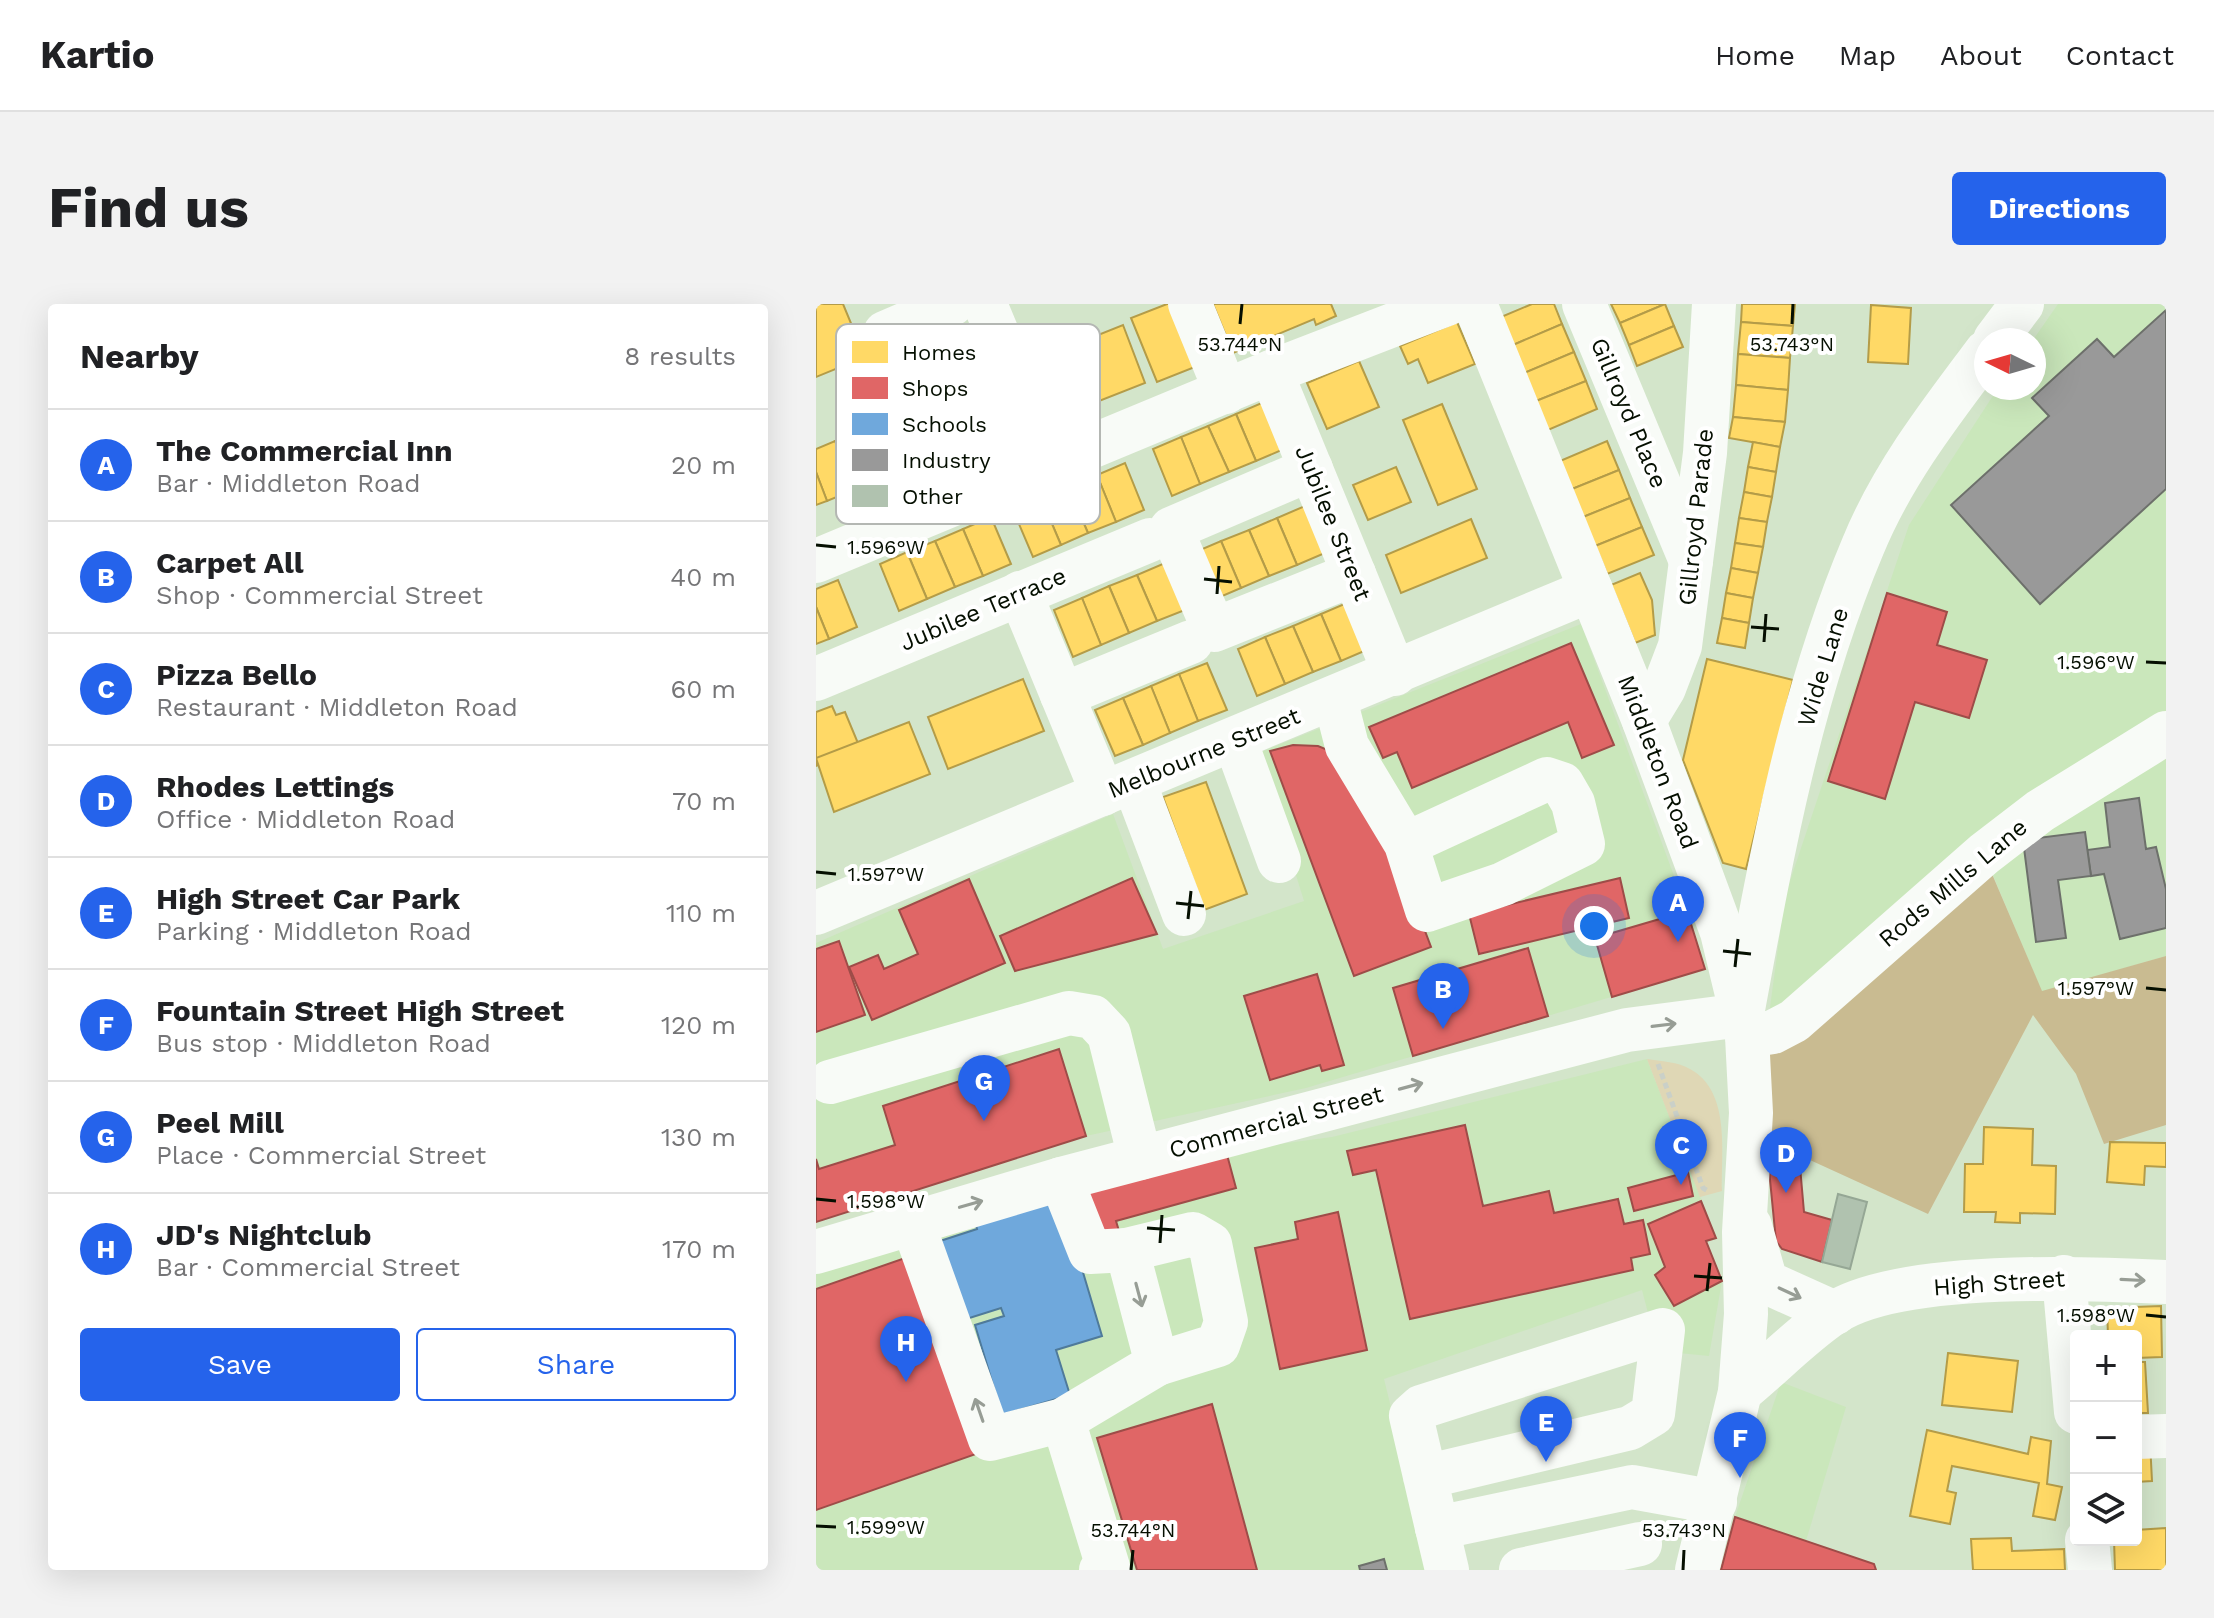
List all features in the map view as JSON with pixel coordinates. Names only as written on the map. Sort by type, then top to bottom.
[{"type":"street","points":[[906,324],[952,304]]},
{"type":"street","points":[[985,304],[993,324]]},
{"type":"street","points":[[1190,304],[1226,392]]},
{"type":"street","points":[[1100,443],[1271,372],[1354,320],[1447,304]]},
{"type":"street","name":"Middleton Road","points":[[1475,304],[1644,721],[1722,932],[1744,1025],[1751,1113],[1746,1314],[1740,1392],[1697,1570]]},
{"type":"street","name":"Gillroyd Place","points":[[1584,304],[1693,567]]},
{"type":"street","name":"Gillroyd Parade","points":[[1644,721],[1664,688],[1680,646],[1693,567],[1705,453],[1714,304]]},
{"type":"street","points":[[2004,328],[2022,304]]},
{"type":"street","name":"Wide Lane","points":[[1744,1025],[1772,848],[1807,716],[1857,560],[1891,488],[1941,411],[1974,368]]},
{"type":"street","name":"Jubilee Street","points":[[1271,372],[1395,674]]},
{"type":"street","name":"Jubilee Terrace","points":[[816,679],[1311,469]]},
{"type":"street","points":[[816,561],[905,524]]},
{"type":"street","points":[[1160,535],[1202,636]]},
{"type":"street","points":[[1062,695],[1354,574]]},
{"type":"street","name":"Melbourne Street","points":[[816,913],[1591,590]]},
{"type":"street","points":[[1020,593],[1062,695],[1118,788],[1184,914]]},
{"type":"street","points":[[1335,699],[1347,746],[1406,844]]},
{"type":"street","name":"Rods Mills Lane","points":[[1744,1025],[1773,1032],[1794,1021],[1984,854],[2040,811],[2166,733]]},
{"type":"street","points":[[1235,740],[1279,861]]},
{"type":"street","points":[[830,1082],[1069,1013],[1093,1017],[1109,1034],[1140,1158]]},
{"type":"street","name":"Commercial Street","points":[[816,1252],[1061,1179],[1627,1030],[1744,1025]]},
{"type":"street","points":[[912,1221],[990,1439],[1063,1420],[1157,1364],[1218,1345],[1226,1322],[1210,1244],[1193,1234],[1127,1250],[1090,1252],[1061,1179]]},
{"type":"street","points":[[1747,1206],[1755,1250],[1766,1282],[1835,1313]]},
{"type":"street","points":[[1127,1250],[1157,1364]]},
{"type":"street","points":[[2064,1277],[2075,1402]]},
{"type":"street","name":"High Street","points":[[1740,1392],[1835,1313],[1894,1291],[2064,1277],[2166,1282]]},
{"type":"street","points":[[1425,1477],[1630,1428],[1653,1414],[1663,1330],[1421,1407],[1411,1416],[1425,1477],[1433,1547],[1632,1487],[1715,1502]]},
{"type":"street","points":[[1063,1420],[1108,1567],[1101,1570]]},
{"type":"street","points":[[2142,1437],[2166,1436]]},
{"type":"street","points":[[1521,1570],[1640,1544]]},
{"type":"street","points":[[2088,1546],[2090,1570]]},
{"type":"path","points":[[1627,1030],[1654,1052],[1703,1188],[1747,1206]]},
{"type":"shaded area","points":[[2058,304],[2166,304],[2166,956],[2042,992],[1990,868],[1763,1059],[1785,896],[1909,525],[1990,400],[2046,400],[2046,328],[2041,328]]},
{"type":"shaded area","points":[[1581,624],[1687,911],[1705,969],[1306,1088],[1086,1136],[816,1222],[816,943],[1113,814],[1163,949],[1304,901],[1258,753]]},
{"type":"shaded area","points":[[1989,867],[2042,991],[2166,956],[2166,1125],[2104,1144],[2076,1074],[2033,1015],[1928,1214],[1799,1155],[1768,1159],[1763,1059]]},
{"type":"shaded area","points":[[1647,1059],[1716,1238],[1707,1242],[1722,1281],[1709,1356],[1658,1351],[1642,1290],[1384,1379],[1431,1570],[816,1570],[816,1263],[1226,1151],[1332,1137]]},
{"type":"shaded area","points":[[1647,1059],[1690,1069],[1703,1079],[1712,1092],[1721,1124],[1722,1191],[1700,1197]]},
{"type":"shaded area","points":[[1781,1382],[1846,1407],[1806,1541],[1735,1517]]},
{"type":"building: Homes","points":[[816,304],[843,304],[851,324],[836,324],[836,369],[816,377]]},
{"type":"building: Homes","points":[[1167,304],[1176,304],[1200,365],[1157,382],[1131,318]]},
{"type":"building: Homes","points":[[1213,304],[1331,304],[1336,316],[1316,325],[1314,319],[1233,353]]},
{"type":"building: Homes","points":[[1532,304],[1554,304],[1562,324],[1513,345],[1501,317]]},
{"type":"building: Homes","points":[[1611,304],[1665,304],[1620,323]]},
{"type":"building: Homes","points":[[1665,304],[1674,326],[1629,345],[1620,323]]},
{"type":"building: Homes","points":[[1742,304],[1795,304],[1793,326],[1741,322]]},
{"type":"building: Homes","points":[[1871,305],[1911,308],[1908,364],[1868,362]]},
{"type":"building: Homes","points":[[1457,322],[1475,364],[1428,383],[1418,359],[1408,364],[1400,346]]},
{"type":"building: Homes","points":[[1741,322],[1793,326],[1790,358],[1738,354]]},
{"type":"building: Homes","points":[[1562,324],[1574,352],[1524,373],[1513,345]]},
{"type":"building: Homes","points":[[1123,325],[1145,383],[1100,401],[1100,334]]},
{"type":"building: Homes","points":[[1674,326],[1683,347],[1637,366],[1629,345]]},
{"type":"building: Homes","points":[[1574,352],[1586,381],[1536,401],[1524,373]]},
{"type":"building: Homes","points":[[1738,354],[1790,358],[1788,390],[1736,385]]},
{"type":"building: Homes","points":[[1359,361],[1379,407],[1327,429],[1307,383]]},
{"type":"building: Homes","points":[[1586,381],[1597,409],[1548,430],[1536,401]]},
{"type":"building: Homes","points":[[1736,385],[1788,390],[1785,422],[1733,417]]},
{"type":"building: Homes","points":[[1264,402],[1284,449],[1256,461],[1236,414]]},
{"type":"building: Homes","points":[[1442,404],[1477,489],[1438,505],[1403,420]]},
{"type":"building: Homes","points":[[1236,414],[1256,461],[1229,472],[1208,426]]},
{"type":"building: Homes","points":[[1733,417],[1785,422],[1780,447],[1729,438]]},
{"type":"building: Homes","points":[[1208,426],[1229,472],[1200,484],[1181,437]]},
{"type":"building: Homes","points":[[1181,437],[1200,484],[1172,496],[1153,449]]},
{"type":"building: Homes","points":[[835,441],[836,444],[836,497],[827,501],[816,472],[816,449]]},
{"type":"building: Homes","points":[[1607,441],[1619,470],[1572,489],[1560,461]]},
{"type":"building: Homes","points":[[1753,442],[1780,447],[1776,472],[1748,467]]},
{"type":"building: Homes","points":[[1125,463],[1144,510],[1116,522],[1100,482],[1100,474]]},
{"type":"building: Homes","points":[[1396,467],[1411,502],[1368,520],[1353,485]]},
{"type":"building: Homes","points":[[1748,467],[1776,472],[1772,497],[1744,492]]},
{"type":"building: Homes","points":[[1619,470],[1630,498],[1583,517],[1572,489]]},
{"type":"building: Homes","points":[[816,472],[827,501],[816,505]]},
{"type":"building: Homes","points":[[1100,482],[1116,522],[1088,533],[1084,524],[1100,524]]},
{"type":"building: Homes","points":[[1744,492],[1772,497],[1767,522],[1739,518]]},
{"type":"building: Homes","points":[[1630,498],[1642,527],[1595,546],[1583,517]]},
{"type":"building: Homes","points":[[1305,506],[1325,553],[1297,565],[1277,518]]},
{"type":"building: Homes","points":[[1277,518],[1297,565],[1269,576],[1249,530]]},
{"type":"building: Homes","points":[[1739,518],[1767,522],[1763,547],[1735,543]]},
{"type":"building: Homes","points":[[1471,519],[1487,558],[1401,593],[1386,555]]},
{"type":"building: Homes","points":[[975,524],[994,524],[1011,564],[983,576],[963,529]]},
{"type":"building: Homes","points":[[1019,524],[1052,524],[1061,545],[1033,557]]},
{"type":"building: Homes","points":[[1052,524],[1084,524],[1088,533],[1061,545]]},
{"type":"building: Homes","points":[[1642,527],[1654,555],[1607,574],[1595,546]]},
{"type":"building: Homes","points":[[963,529],[983,576],[955,587],[935,541]]},
{"type":"building: Homes","points":[[1249,530],[1269,576],[1241,588],[1221,541]]},
{"type":"building: Homes","points":[[935,541],[955,587],[927,599],[907,552]]},
{"type":"building: Homes","points":[[1221,541],[1241,588],[1213,600],[1193,553]]},
{"type":"building: Homes","points":[[1735,543],[1763,547],[1758,573],[1731,568]]},
{"type":"building: Homes","points":[[907,552],[927,599],[899,611],[880,564]]},
{"type":"building: Homes","points":[[1165,563],[1185,610],[1157,621],[1137,575]]},
{"type":"building: Homes","points":[[1731,568],[1758,573],[1753,598],[1726,593]]},
{"type":"building: Homes","points":[[1640,573],[1652,600],[1655,635],[1635,643],[1611,585]]},
{"type":"building: Homes","points":[[1137,575],[1157,621],[1129,633],[1109,586]]},
{"type":"building: Homes","points":[[838,580],[857,627],[829,639],[816,607],[816,589]]},
{"type":"building: Homes","points":[[1109,586],[1129,633],[1101,645],[1082,598]]},
{"type":"building: Homes","points":[[1726,593],[1753,598],[1749,623],[1722,618]]},
{"type":"building: Homes","points":[[1082,598],[1101,645],[1073,657],[1054,610]]},
{"type":"building: Homes","points":[[1349,602],[1369,649],[1341,661],[1321,614]]},
{"type":"building: Homes","points":[[816,607],[829,639],[816,644]]},
{"type":"building: Homes","points":[[1321,614],[1341,661],[1313,672],[1293,626]]},
{"type":"building: Homes","points":[[1722,618],[1749,623],[1745,648],[1717,643]]},
{"type":"building: Homes","points":[[1293,626],[1313,672],[1285,684],[1265,637]]},
{"type":"building: Homes","points":[[1265,637],[1285,684],[1257,696],[1238,649]]},
{"type":"building: Homes","points":[[1707,659],[1793,680],[1746,869],[1723,863],[1683,760]]},
{"type":"building: Homes","points":[[1207,663],[1227,710],[1198,721],[1179,674]]},
{"type":"building: Homes","points":[[1179,674],[1198,721],[1170,733],[1151,686]]},
{"type":"building: Homes","points":[[1023,679],[1044,731],[948,769],[928,717]]},
{"type":"building: Homes","points":[[1151,686],[1170,733],[1143,745],[1123,698]]},
{"type":"building: Homes","points":[[1123,698],[1143,745],[1115,756],[1095,710]]},
{"type":"building: Homes","points":[[832,706],[836,715],[845,712],[860,748],[816,766],[816,712]]},
{"type":"building: Homes","points":[[909,722],[930,774],[834,812],[816,758]]},
{"type":"building: Homes","points":[[1206,782],[1247,894],[1204,910],[1163,797]]},
{"type":"building: Homes","points":[[1984,1127],[2033,1129],[2032,1165],[2056,1166],[2055,1214],[2020,1213],[2020,1223],[1995,1222],[1996,1212],[1964,1212],[1965,1164],[1983,1164]]},
{"type":"building: Homes","points":[[2110,1142],[2166,1143],[2166,1167],[2145,1166],[2144,1185],[2107,1182]]},
{"type":"building: Homes","points":[[2161,1306],[2162,1357],[2142,1358],[2142,1330],[2108,1330],[2107,1308]]},
{"type":"building: Homes","points":[[1948,1353],[2018,1361],[2012,1412],[1942,1405]]},
{"type":"building: Homes","points":[[2142,1362],[2145,1362],[2148,1413],[2142,1413]]},
{"type":"building: Homes","points":[[1927,1430],[2028,1454],[2031,1437],[2051,1441],[2047,1484],[2062,1487],[2055,1520],[2033,1516],[2039,1483],[1952,1466],[1947,1491],[1956,1493],[1950,1524],[1910,1516]]},
{"type":"building: Homes","points":[[2142,1442],[2150,1442],[2152,1481],[2142,1482]]},
{"type":"building: Homes","points":[[2166,1528],[2166,1570],[2115,1570],[2114,1546],[2142,1546],[2142,1530]]},
{"type":"building: Homes","points":[[2011,1538],[2012,1551],[2064,1549],[2065,1570],[1973,1570],[1971,1539]]},
{"type":"building: Shops","points":[[1887,593],[1947,612],[1937,645],[1987,660],[1969,718],[1915,702],[1885,799],[1828,781]]},
{"type":"building: Shops","points":[[1571,643],[1614,745],[1582,758],[1568,722],[1412,788],[1397,752],[1383,758],[1369,727]]},
{"type":"building: Shops","points":[[1293,745],[1318,746],[1340,755],[1372,791],[1431,947],[1354,976],[1270,751]]},
{"type":"building: Shops","points":[[1132,878],[1157,934],[1015,971],[1000,936]]},
{"type":"building: Shops","points":[[1620,878],[1629,918],[1479,954],[1469,914]]},
{"type":"building: Shops","points":[[969,879],[1005,963],[872,1020],[849,967],[878,955],[884,969],[918,954],[899,910]]},
{"type":"building: Shops","points":[[1687,911],[1705,969],[1612,997],[1595,938]]},
{"type":"building: Shops","points":[[839,941],[865,1015],[816,1032],[816,949]]},
{"type":"building: Shops","points":[[1528,948],[1548,1016],[1413,1056],[1393,988]]},
{"type":"building: Shops","points":[[1317,974],[1344,1065],[1322,1071],[1320,1065],[1270,1080],[1244,996]]},
{"type":"building: Shops","points":[[1059,1049],[1086,1136],[816,1222],[816,1159],[819,1169],[895,1145],[883,1106]]},
{"type":"building: Shops","points":[[1465,1125],[1483,1206],[1549,1191],[1554,1213],[1618,1199],[1624,1224],[1643,1220],[1650,1254],[1631,1258],[1633,1270],[1410,1319],[1376,1170],[1353,1175],[1347,1151]]},
{"type":"building: Shops","points":[[1226,1151],[1236,1188],[1116,1221],[1119,1231],[1103,1235],[1079,1192]]},
{"type":"building: Shops","points":[[1799,1155],[1804,1212],[1832,1220],[1822,1262],[1782,1249],[1776,1241],[1768,1159]]},
{"type":"building: Shops","points":[[1688,1172],[1693,1196],[1634,1211],[1628,1188]]},
{"type":"building: Shops","points":[[1701,1201],[1716,1238],[1706,1241],[1722,1281],[1674,1306],[1655,1275],[1665,1267],[1648,1224]]},
{"type":"building: Shops","points":[[1338,1212],[1367,1350],[1280,1369],[1255,1248],[1298,1239],[1295,1222]]},
{"type":"building: Shops","points":[[908,1257],[976,1454],[816,1510],[816,1289]]},
{"type":"building: Shops","points":[[1212,1404],[1257,1570],[1137,1570],[1097,1438]]},
{"type":"building: Shops","points":[[1735,1517],[1874,1564],[1876,1570],[1721,1570]]},
{"type":"building: Schools","points":[[1059,1192],[1102,1336],[1056,1350],[1070,1395],[1002,1415],[975,1325],[1004,1316],[1001,1308],[960,1321],[937,1242],[977,1229],[974,1218]]},
{"type":"building: Industry","points":[[2166,310],[2166,489],[2040,604],[1951,505],[2049,416],[2034,400],[2046,400],[2046,385],[2097,339],[2114,357]]},
{"type":"building: Industry","points":[[2139,798],[2146,849],[2156,847],[2166,889],[2166,928],[2120,939],[2104,874],[2091,876],[2087,850],[2110,847],[2105,803]]},
{"type":"building: Industry","points":[[2085,832],[2091,876],[2058,880],[2066,938],[2036,942],[2023,840]]},
{"type":"building: Industry","points":[[1384,1559],[1387,1570],[1360,1570],[1359,1566]]},
{"type":"building: Other","points":[[1838,1194],[1867,1202],[1850,1269],[1822,1262]]},
{"type":"place","name":"The Commercial Inn","points":[[1678,942]]},
{"type":"place","name":"Carpet All","points":[[1443,1029]]},
{"type":"place","name":"Peel Mill","points":[[984,1121]]},
{"type":"place","name":"Pizza Bello","points":[[1681,1185]]},
{"type":"place","name":"Rhodes Lettings","points":[[1786,1193]]},
{"type":"place","name":"JD's Nightclub","points":[[906,1382]]},
{"type":"place","name":"High Street Car Park","points":[[1546,1462]]},
{"type":"place","name":"Fountain Street High Street","points":[[1740,1478]]}]
